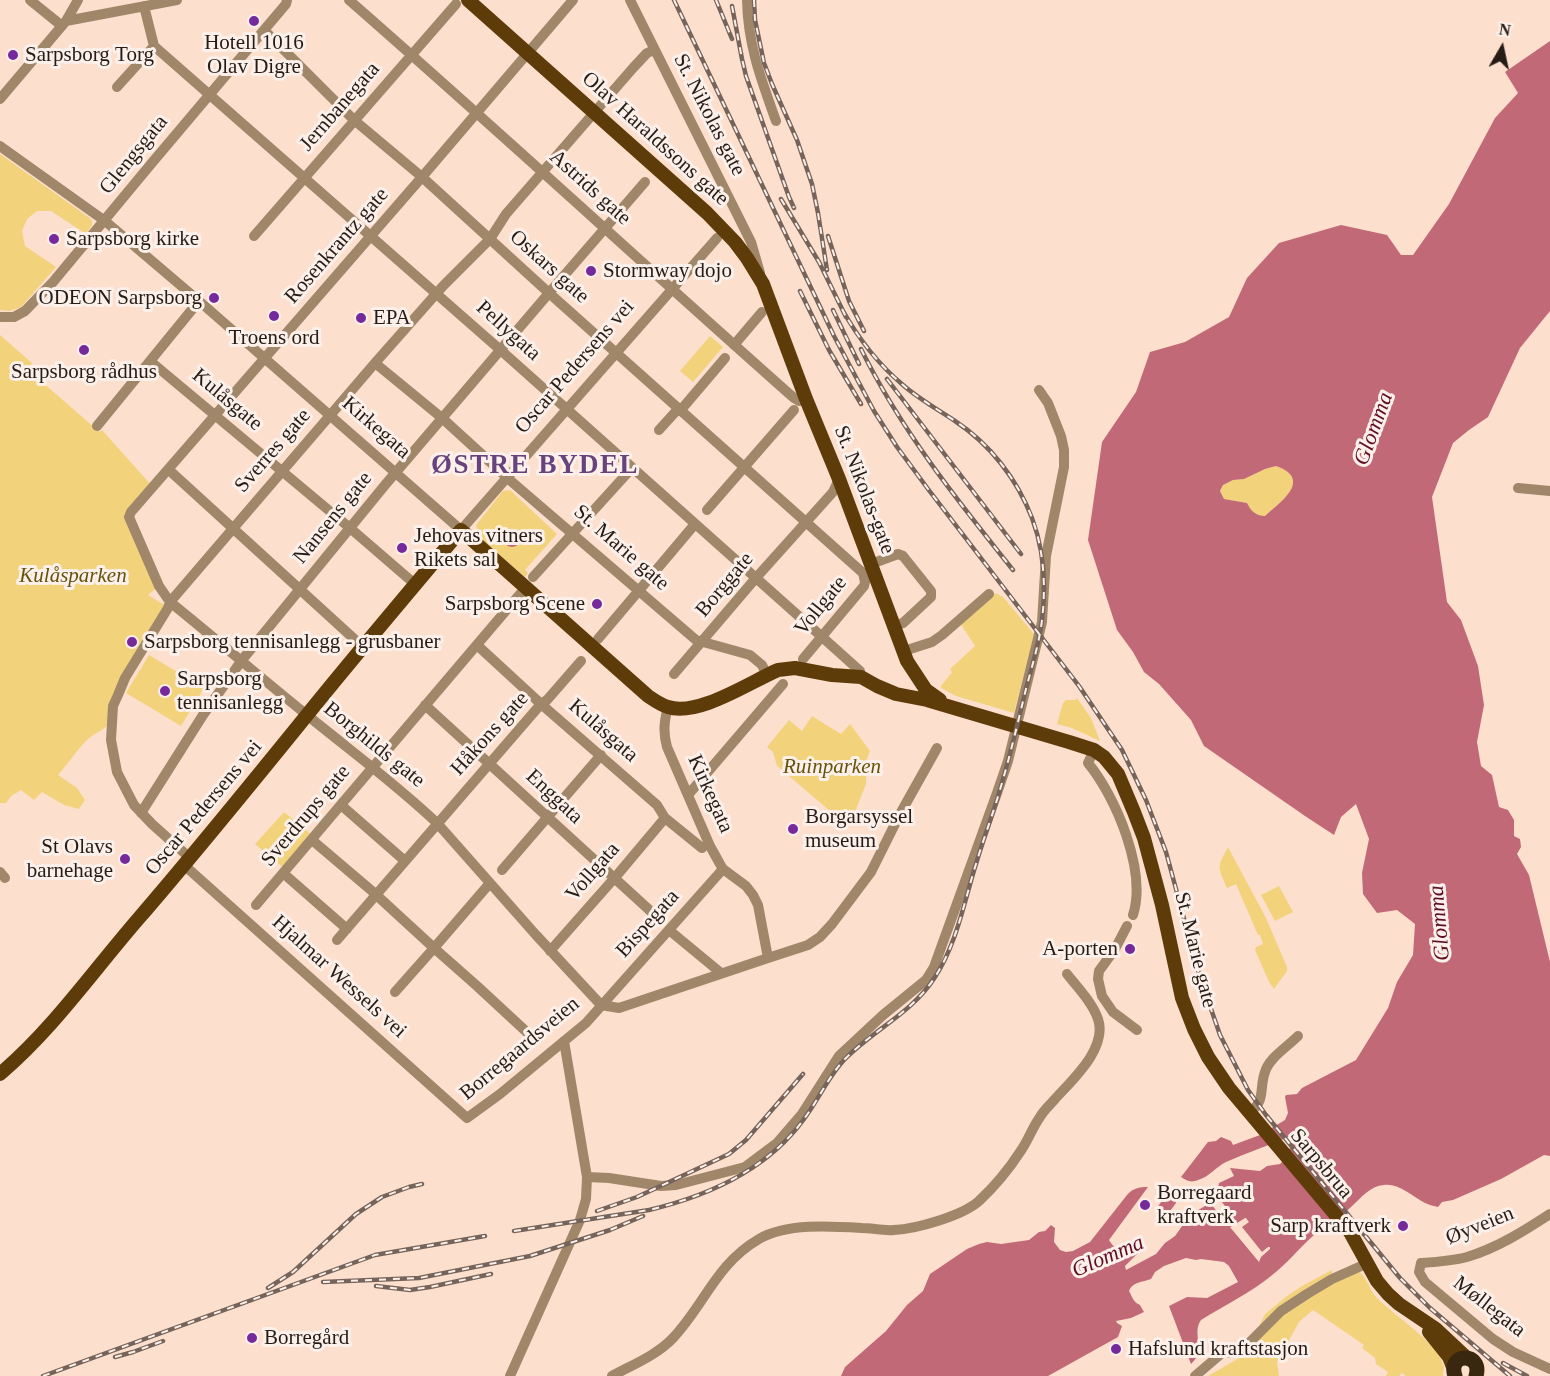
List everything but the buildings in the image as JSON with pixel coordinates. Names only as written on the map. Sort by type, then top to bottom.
[{"type":"highway","points":[[1453,1372],[1460,1359],[1490,1376]]},
{"type":"main road","name":"Olav Haraldssons gate","points":[[462,2],[527,53],[725,231],[747,258],[763,284],[782,334]]},
{"type":"main road","name":"St. Nikolas-gate","points":[[782,334],[839,479],[868,570],[906,656],[926,690],[958,710]]},
{"type":"main road","name":"Kirkegata","points":[[461,530],[530,582],[648,696],[668,707]]},
{"type":"main road","name":"Oscar Pedersens vei","points":[[0,1074],[54,1021],[461,530]]},
{"type":"main road","name":"St. Nikolas-gate","points":[[906,656],[909,698]]},
{"type":"main road","name":"St. Marie gate","points":[[668,707],[693,708],[778,670],[795,668],[832,675],[861,677],[885,690],[926,706],[983,722],[1004,724]]},
{"type":"main road","name":"St. Marie gate","points":[[909,698],[927,700],[1069,742],[1092,753],[1123,787],[1141,830],[1156,879],[1182,998],[1194,1029],[1208,1057],[1254,1117]]},
{"type":"main road","name":"Sarpsbrua","points":[[1254,1117],[1350,1232],[1368,1263]]},
{"type":"main road","points":[[1368,1263],[1377,1281],[1388,1294],[1445,1336],[1473,1366]]},
{"type":"main road","points":[[1419,1318],[1449,1357],[1453,1372]]},
{"type":"street","points":[[30,0],[64,23],[177,0]]},
{"type":"street","points":[[0,99],[64,23],[78,0]]},
{"type":"street","name":"Glengsgata","points":[[0,317],[14,317],[25,311],[53,282],[287,0]]},
{"type":"street","name":"Astrids gate","points":[[349,0],[794,398],[806,399]]},
{"type":"street","name":"Rosenkrantz gate","points":[[129,517],[573,0]]},
{"type":"street","name":"St. Nikolas gate","points":[[630,0],[751,242],[763,284]]},
{"type":"street","points":[[747,0],[754,60],[776,122]]},
{"type":"street","name":"Jernbanegata","points":[[254,236],[354,120],[462,2]]},
{"type":"street","points":[[117,87],[154,46],[144,6]]},
{"type":"street","name":"Oskars gate","points":[[264,30],[354,120],[422,177],[615,353],[859,569],[868,570]]},
{"type":"street","name":"Pellygata","points":[[154,46],[821,636],[860,671],[861,677]]},
{"type":"street","name":"Sverres gate","points":[[187,861],[141,813],[128,795],[117,772],[111,740],[113,706],[125,678],[170,602],[232,528],[436,294],[490,239],[506,214],[647,53],[654,50]]},
{"type":"street","name":"Kirkegata","points":[[0,146],[126,238],[461,530]]},
{"type":"street","name":"Nansens gate","points":[[141,813],[203,715],[242,660],[396,472],[645,182]]},
{"type":"street","points":[[85,244],[105,239],[126,238]]},
{"type":"street","name":"Oscar Pedersens vei","points":[[461,530],[717,238]]},
{"type":"street","points":[[97,426],[199,301]]},
{"type":"street","points":[[734,345],[762,312]]},
{"type":"street","points":[[659,429],[725,358]]},
{"type":"street","name":"Kulåsgate","points":[[150,361],[416,585]]},
{"type":"street","name":"St. Marie gate","points":[[375,363],[442,418],[696,640],[750,655],[762,664],[767,675]]},
{"type":"street","points":[[587,1177],[661,1186],[676,1185],[745,1167],[777,1143],[802,1114],[839,1056],[883,1015],[926,980],[934,967],[998,793],[1042,622],[1046,555],[1064,467],[1064,450],[1048,403],[1039,390]]},
{"type":"street","points":[[708,510],[794,410]]},
{"type":"street","name":"Sverdrups gate","points":[[256,905],[572,533],[632,468]]},
{"type":"street","points":[[169,470],[363,646]]},
{"type":"street","name":"Borggate","points":[[674,674],[833,492],[839,479]]},
{"type":"street","points":[[1518,488],[1550,491]]},
{"type":"street","name":"Borghilds gate","points":[[129,517],[159,586],[170,602],[307,715],[373,766],[437,823],[601,1005]]},
{"type":"street","points":[[598,639],[695,524]]},
{"type":"street","points":[[868,570],[898,554],[903,556],[931,591],[931,597],[903,623],[894,626]]},
{"type":"street","name":"Vollgate","points":[[803,659],[864,586],[868,570]]},
{"type":"street","points":[[906,656],[942,635],[989,594]]},
{"type":"street","name":"Kulåsgata","points":[[477,645],[657,805],[665,818],[702,848]]},
{"type":"street","name":"Håkons gate","points":[[337,940],[541,704],[581,661]]},
{"type":"street","points":[[688,795],[783,684]]},
{"type":"street","name":"Enggata","points":[[425,705],[657,917]]},
{"type":"street","name":"Kirkegata","points":[[668,707],[664,725],[667,747],[710,846],[723,869]]},
{"type":"street","name":"Borregaardsveien","points":[[467,1118],[500,1094],[586,1023],[601,1005],[619,1008],[808,945],[819,937],[832,924],[871,872],[937,748]]},
{"type":"street","points":[[1092,753],[1088,763],[1100,777],[1122,825],[1131,854],[1137,880],[1136,904],[1132,915]]},
{"type":"street","points":[[502,870],[601,755]]},
{"type":"street","points":[[341,805],[405,861]]},
{"type":"street","name":"Vollgata","points":[[550,951],[665,818]]},
{"type":"street","points":[[312,840],[377,895],[531,1036]]},
{"type":"street","name":"Hjalmar Wessels vei","points":[[187,861],[467,1118]]},
{"type":"street","points":[[723,869],[746,886],[753,895],[758,905],[768,958]]},
{"type":"street","name":"Bispegata","points":[[601,1005],[723,869]]},
{"type":"street","points":[[283,873],[347,929]]},
{"type":"street","points":[[396,992],[490,883]]},
{"type":"street","points":[[1127,926],[1115,949],[1099,971],[1098,979],[1102,996],[1113,1012],[1137,1030]]},
{"type":"street","points":[[669,930],[722,973]]},
{"type":"street","points":[[612,1376],[646,1358],[672,1340],[688,1321],[720,1273],[739,1253],[760,1238],[779,1231],[809,1227],[894,1230],[950,1217],[978,1202],[999,1180],[1021,1151],[1040,1117],[1088,1061],[1097,1043],[1100,1032],[1099,1020],[1067,974]]},
{"type":"street","points":[[1254,1117],[1260,1102],[1263,1078],[1268,1065],[1298,1036]]},
{"type":"street","points":[[510,1376],[582,1214],[586,1199],[587,1177],[564,1041]]},
{"type":"street","name":"Øyveien","points":[[1421,1263],[1443,1262],[1467,1257],[1516,1236],[1550,1214]]},
{"type":"street","points":[[1195,1376],[1222,1353],[1230,1353],[1248,1344],[1276,1316],[1307,1294],[1332,1279],[1368,1263]]},
{"type":"street","name":"Møllegata","points":[[1421,1263],[1419,1272],[1425,1281],[1485,1333],[1513,1352],[1550,1368]]},
{"type":"green space","points":[[0,154],[91,219],[92,222],[87,232],[83,232],[51,211],[37,211],[27,219],[22,231],[25,246],[56,267],[21,307],[10,311],[0,310]]},
{"type":"green space","name":"Kulåsparken","points":[[0,335],[32,363],[30,366],[34,369],[34,375],[95,428],[100,432],[102,430],[153,487],[131,512],[159,586],[148,595],[166,606],[107,726],[87,740],[58,775],[77,788],[85,800],[79,809],[64,805],[42,792],[34,800],[21,790],[11,796],[6,803],[0,803]]},
{"type":"green space","points":[[710,336],[723,347],[693,382],[680,371]]},
{"type":"green space","points":[[1276,466],[1287,471],[1292,477],[1293,484],[1279,504],[1265,516],[1254,512],[1247,503],[1224,499],[1220,491],[1223,485]]},
{"type":"green space","points":[[510,490],[557,534],[525,570],[528,573],[525,577],[479,537],[476,525],[503,491]]},
{"type":"green space","points":[[995,593],[1003,597],[1034,634],[1014,713],[956,696],[941,688],[952,672],[950,669],[975,646],[960,623]]},
{"type":"green space","name":"Sarpsborg tennisanlegg","points":[[149,655],[204,688],[181,726],[126,693]]},
{"type":"green space","points":[[1077,698],[1091,718],[1100,741],[1057,724],[1063,703],[1066,700]]},
{"type":"green space","name":"Ruinparken","points":[[812,716],[841,734],[850,724],[870,751],[867,759],[866,784],[849,827],[777,766],[773,752],[767,747],[789,720],[802,731]]},
{"type":"green space","points":[[284,812],[312,835],[286,870],[255,844]]},
{"type":"green space","points":[[1228,847],[1266,918],[1287,967],[1287,971],[1274,989],[1255,950],[1263,944],[1260,935],[1258,935],[1236,884],[1227,888],[1220,871],[1220,864]]},
{"type":"green space","points":[[1279,886],[1293,912],[1275,921],[1261,895]]},
{"type":"green space","points":[[1332,1270],[1332,1282],[1358,1271],[1376,1297],[1434,1348],[1444,1367],[1443,1376],[1406,1376],[1402,1373],[1399,1376],[1386,1376],[1388,1372],[1376,1364],[1375,1358],[1362,1348],[1364,1345],[1313,1310],[1299,1322],[1277,1362],[1279,1376],[1208,1376],[1246,1354],[1265,1314],[1302,1286]]},
{"type":"water","points":[[1550,41],[1550,311],[1520,348],[1488,417],[1453,443],[1432,497],[1447,602],[1461,620],[1478,666],[1484,705],[1477,742],[1481,766],[1492,775],[1499,807],[1508,810],[1514,820],[1514,836],[1520,839],[1521,847],[1517,854],[1529,875],[1550,962],[1550,1156],[1544,1155],[1501,1179],[1453,1200],[1442,1202],[1438,1207],[1425,1203],[1395,1186],[1384,1185],[1370,1190],[1342,1215],[1314,1235],[1271,1276],[1201,1320],[1197,1331],[1198,1353],[1191,1364],[1169,1306],[1187,1297],[1207,1298],[1238,1282],[1229,1266],[1224,1262],[1186,1258],[1164,1266],[1155,1272],[1151,1279],[1135,1284],[1129,1291],[1144,1312],[1116,1321],[1122,1326],[1118,1337],[1048,1376],[841,1376],[845,1367],[886,1331],[907,1305],[923,1291],[930,1274],[967,1249],[987,1242],[1001,1244],[1029,1240],[1051,1225],[1055,1228],[1054,1242],[1060,1250],[1073,1251],[1090,1242],[1127,1195],[1136,1188],[1148,1187],[1109,1240],[1116,1248],[1124,1248],[1130,1243],[1140,1251],[1125,1266],[1126,1270],[1156,1254],[1175,1236],[1190,1215],[1210,1203],[1259,1262],[1270,1249],[1268,1247],[1262,1252],[1242,1227],[1249,1222],[1245,1217],[1238,1222],[1229,1211],[1230,1208],[1227,1209],[1219,1198],[1221,1196],[1219,1193],[1217,1194],[1219,1183],[1234,1176],[1230,1168],[1260,1171],[1267,1166],[1280,1164],[1296,1136],[1293,1135],[1226,1162],[1206,1177],[1196,1181],[1189,1181],[1181,1177],[1208,1142],[1216,1141],[1221,1137],[1231,1141],[1233,1145],[1260,1135],[1285,1120],[1288,1113],[1286,1095],[1297,1094],[1302,1088],[1356,1060],[1388,1008],[1397,982],[1413,955],[1415,924],[1397,910],[1377,913],[1363,894],[1362,873],[1369,839],[1356,804],[1341,817],[1334,835],[1204,746],[1191,720],[1159,684],[1144,672],[1117,630],[1088,540],[1102,442],[1136,392],[1150,352],[1185,342],[1229,317],[1247,278],[1279,243],[1341,225],[1387,235],[1401,255],[1413,255],[1449,204],[1495,118],[1518,93],[1505,72]],"holes":[[[1276,466],[1287,471],[1292,477],[1293,484],[1290,491],[1265,516],[1254,512],[1247,503],[1224,499],[1220,491],[1223,485],[1233,480],[1244,479],[1265,469]]]},
{"type":"water","points":[[512,529],[518,532],[521,538],[518,544],[512,547],[506,544],[503,538],[506,532]]},
{"type":"water","points":[[1168,1192],[1174,1194],[1176,1203],[1167,1215],[1157,1208]]},
{"type":"waterway","name":"Glomma","points":[[1210,1231],[1250,1207]]},
{"type":"railway","points":[[674,0],[834,336],[874,411],[928,489],[1079,686],[1122,750],[1146,800],[1166,852],[1199,974],[1220,1035],[1248,1090],[1400,1278],[1430,1308],[1510,1376]]},
{"type":"railway","points":[[716,0],[732,39]]},
{"type":"railway","points":[[754,0],[755,20],[764,63],[797,140],[812,184],[827,270]]},
{"type":"railway","points":[[732,6],[746,76],[794,208]]},
{"type":"railway","points":[[781,199],[819,262],[846,317]]},
{"type":"railway","points":[[828,236],[849,301],[864,331]]},
{"type":"railway","points":[[800,291],[829,350],[861,404]]},
{"type":"railway","points":[[514,1231],[649,1210],[693,1197],[755,1166],[789,1137],[846,1058],[905,1010],[926,989],[943,964],[959,922],[1003,781],[1037,648],[1043,607],[1044,582],[1041,556],[1036,530],[1026,504],[1001,463],[968,430],[915,395],[894,377],[869,350],[842,309]]},
{"type":"railway","points":[[833,310],[859,364]]},
{"type":"railway","points":[[861,349],[894,408],[931,464],[1013,570]]},
{"type":"railway","points":[[887,379],[1021,554]]},
{"type":"railway","points":[[597,1211],[637,1197],[729,1154],[746,1140],[803,1074]]},
{"type":"railway","points":[[268,1288],[293,1272],[356,1214],[382,1197],[422,1184]]},
{"type":"railway","points":[[323,1282],[419,1278],[530,1256],[610,1230],[643,1216]]},
{"type":"railway","points":[[43,1376],[375,1255],[485,1236]]},
{"type":"railway","points":[[376,1286],[410,1290],[491,1274]]},
{"type":"railway","points":[[115,1357],[163,1341]]},
{"type":"railway","points":[[1503,1363],[1527,1376]]},
{"type":"place","name":"Hotell 1016 Olav Digre","points":[[254,21]]},
{"type":"place","name":"Sarpsborg Torg","points":[[13,55]]},
{"type":"place","name":"Sarpsborg kirke","points":[[54,239]]},
{"type":"place","name":"Stormway dojo","points":[[591,271]]},
{"type":"place","name":"ODEON Sarpsborg","points":[[214,298]]},
{"type":"place","name":"Troens ord","points":[[274,316]]},
{"type":"place","name":"EPA","points":[[361,318]]},
{"type":"place","name":"Sarpsborg rådhus","points":[[84,350]]},
{"type":"place","name":"Jehovas vitners Rikets sal","points":[[402,548]]},
{"type":"place","name":"Sarpsborg Scene","points":[[597,604]]},
{"type":"place","name":"Sarpsborg tennisanlegg - grusbaner","points":[[132,642]]},
{"type":"place","name":"Sarpsborg tennisanlegg","points":[[165,691]]},
{"type":"place","name":"Borgarsyssel museum","points":[[793,829]]},
{"type":"place","name":"St Olavs barnehage","points":[[125,859]]},
{"type":"place","name":"A-porten","points":[[1130,949]]},
{"type":"place","name":"Borregaard kraftverk","points":[[1145,1205]]},
{"type":"place","name":"Sarp kraftverk","points":[[1403,1226]]},
{"type":"place","name":"Borregård","points":[[252,1338]]},
{"type":"place","name":"Hafslund kraftstasjon","points":[[1116,1349]]},
{"type":"district","name":"ØSTRE BYDEL","points":[[535,466]]}]
